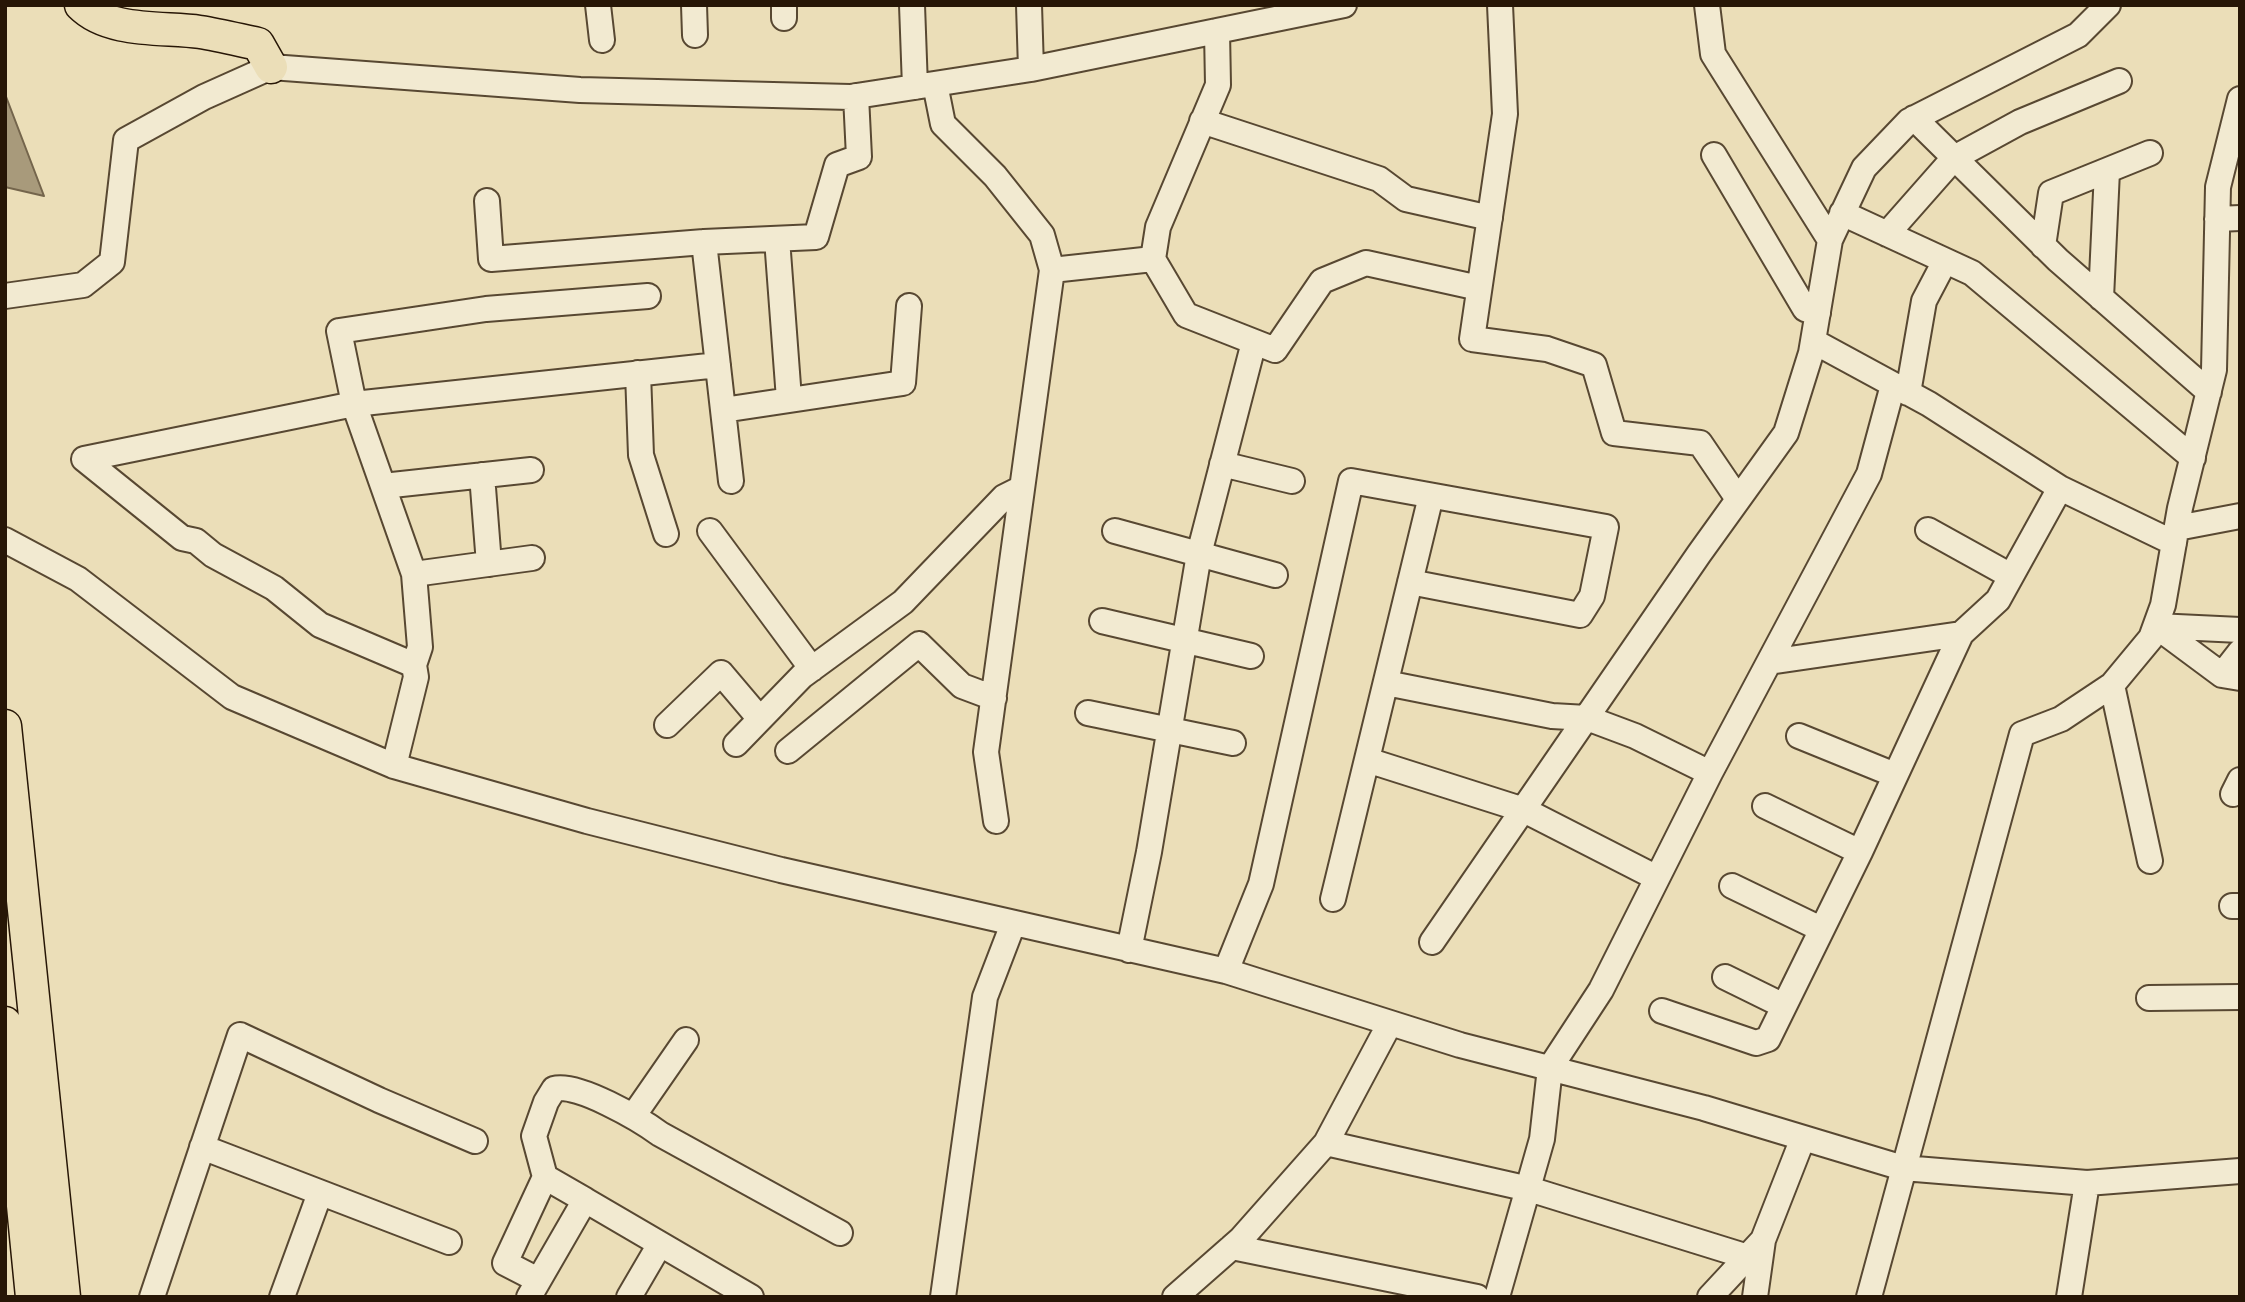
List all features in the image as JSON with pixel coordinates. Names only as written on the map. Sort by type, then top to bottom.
[{"type":"main road","points":[[80,5],[89,14],[130,26],[200,32],[258,44],[271,67]]},
{"type":"main road","points":[[5,726],[64,1297]]},
{"type":"main road","points":[[5,1023],[32,1297]]},
{"type":"street","points":[[598,5],[601,40]]},
{"type":"street","points":[[694,5],[695,35]]},
{"type":"street","points":[[912,5],[925,85],[943,124],[995,176],[1042,235],[1052,270],[986,752],[996,821]]},
{"type":"street","points":[[1029,5],[1031,69]]},
{"type":"street","points":[[5,296],[83,285],[112,262],[126,140],[204,97],[271,67],[580,90],[856,96],[1031,69],[1344,5]]},
{"type":"street","points":[[1500,5],[1505,114],[1472,339],[1547,349],[1594,365],[1614,433],[1700,443],[1738,499]]},
{"type":"street","points":[[1707,5],[1713,54],[1830,240]]},
{"type":"street","points":[[1432,942],[1786,433],[1813,341],[1830,240],[1864,167],[1914,118],[2078,35],[2108,5]]},
{"type":"street","points":[[1217,31],[1218,85],[1158,227],[1153,259],[1186,316],[1275,350],[1321,281],[1366,263],[1479,288]]},
{"type":"street","points":[[1887,234],[1954,158],[2020,122],[2119,81]]},
{"type":"street","points":[[487,201],[491,259],[704,242],[816,237],[837,165],[859,157],[856,96]]},
{"type":"street","points":[[1869,1297],[2022,734],[2061,719],[2112,685],[2151,638],[2163,605],[2175,535],[2214,370],[2228,219],[2218,187],[2240,99]]},
{"type":"street","points":[[1914,118],[2043,246],[2209,392]]},
{"type":"street","points":[[1202,121],[1378,179],[1406,199],[1490,218]]},
{"type":"street","points":[[2043,246],[2051,193],[2150,153]]},
{"type":"street","points":[[1714,155],[1805,309],[1818,313]]},
{"type":"street","points":[[2101,298],[2107,171]]},
{"type":"street","points":[[1842,213],[1972,273],[2193,458]]},
{"type":"street","points":[[777,239],[789,399]]},
{"type":"street","points":[[704,242],[731,481]]},
{"type":"street","points":[[1052,270],[1153,259]]},
{"type":"street","points":[[1497,1297],[1542,1139],[1550,1068],[1601,990],[1710,773],[1869,474],[1901,388],[1924,301],[1945,261]]},
{"type":"street","points":[[394,766],[416,677],[414,665],[419,648],[414,574],[355,404],[339,331],[486,309],[648,296]]},
{"type":"street","points":[[723,410],[903,383],[908,306]]},
{"type":"street","points":[[1813,341],[1901,388],[2060,488],[2175,535],[2240,516]]},
{"type":"street","points":[[1129,950],[1149,852],[1199,554],[1254,342]]},
{"type":"street","points":[[414,665],[320,625],[274,588],[213,555],[197,541],[182,538],[84,459],[355,404],[718,365]]},
{"type":"street","points":[[638,373],[641,455],[666,534]]},
{"type":"street","points":[[1223,464],[1292,481]]},
{"type":"street","points":[[383,486],[531,470]]},
{"type":"street","points":[[482,475],[489,564]]},
{"type":"street","points":[[1226,971],[1261,884],[1351,481],[1606,527],[1592,596],[1580,615],[1410,582]]},
{"type":"street","points":[[736,744],[802,676],[903,602],[1004,497],[1022,488]]},
{"type":"street","points":[[1662,1011],[1756,1043],[1768,1040],[1860,852],[1961,635],[1998,600],[2060,488]]},
{"type":"street","points":[[1333,899],[1431,496]]},
{"type":"street","points":[[1928,530],[2011,576]]},
{"type":"street","points":[[710,531],[812,669]]},
{"type":"street","points":[[1115,531],[1275,575]]},
{"type":"street","points":[[5,540],[78,579],[232,697],[394,766],[587,821],[781,870],[1226,971],[1460,1045],[1704,1108],[1903,1168],[2087,1183],[2240,1171]]},
{"type":"street","points":[[414,574],[532,558]]},
{"type":"street","points":[[1101,621],[1251,656]]},
{"type":"street","points":[[2156,626],[2240,630]]},
{"type":"street","points":[[2156,626],[2231,677],[2240,652]]},
{"type":"street","points":[[1769,662],[1961,635]]},
{"type":"street","points":[[788,751],[919,644],[962,685],[994,698]]},
{"type":"street","points":[[667,724],[721,673],[760,719]]},
{"type":"street","points":[[1385,683],[1552,716],[1587,718],[1635,736],[1710,773]]},
{"type":"street","points":[[2112,685],[2150,861]]},
{"type":"street","points":[[1088,713],[1233,743]]},
{"type":"street","points":[[1799,736],[1895,775]]},
{"type":"street","points":[[1367,760],[1524,810],[1657,878]]},
{"type":"street","points":[[1765,806],[1860,852]]},
{"type":"street","points":[[1732,886],[1821,929]]},
{"type":"street","points":[[943,1297],[985,997],[1013,924]]},
{"type":"street","points":[[1726,977],[1784,1006]]},
{"type":"street","points":[[2149,998],[2240,997]]},
{"type":"street","points":[[1175,1297],[1232,1247],[1326,1143],[1390,1023]]},
{"type":"street","points":[[152,1297],[240,1035],[475,1141]]},
{"type":"street","points":[[634,1115],[686,1040]]},
{"type":"street","points":[[584,1200],[534,1289],[505,1263],[545,1177],[534,1136],[546,1102],[554,1089],[561,1087],[577,1090],[634,1115],[660,1134],[839,1233]]},
{"type":"street","points":[[1710,1297],[1755,1249],[1803,1138]]},
{"type":"street","points":[[1326,1143],[1529,1189],[1755,1249]]},
{"type":"street","points":[[202,1147],[449,1242]]},
{"type":"street","points":[[545,1177],[660,1244],[738,1294]]},
{"type":"street","points":[[2069,1297],[2087,1183]]},
{"type":"street","points":[[282,1297],[320,1194]]},
{"type":"street","points":[[629,1297],[660,1244]]},
{"type":"street","points":[[1232,1247],[1389,1278],[1450,1294],[1477,1297]]},
{"type":"street","points":[[1755,1249],[1755,1297]]},
{"type":"street","points":[[1370,1297],[1389,1278]]},
{"type":"shaded area","points":[[5,94],[44,196],[5,187]]}]
